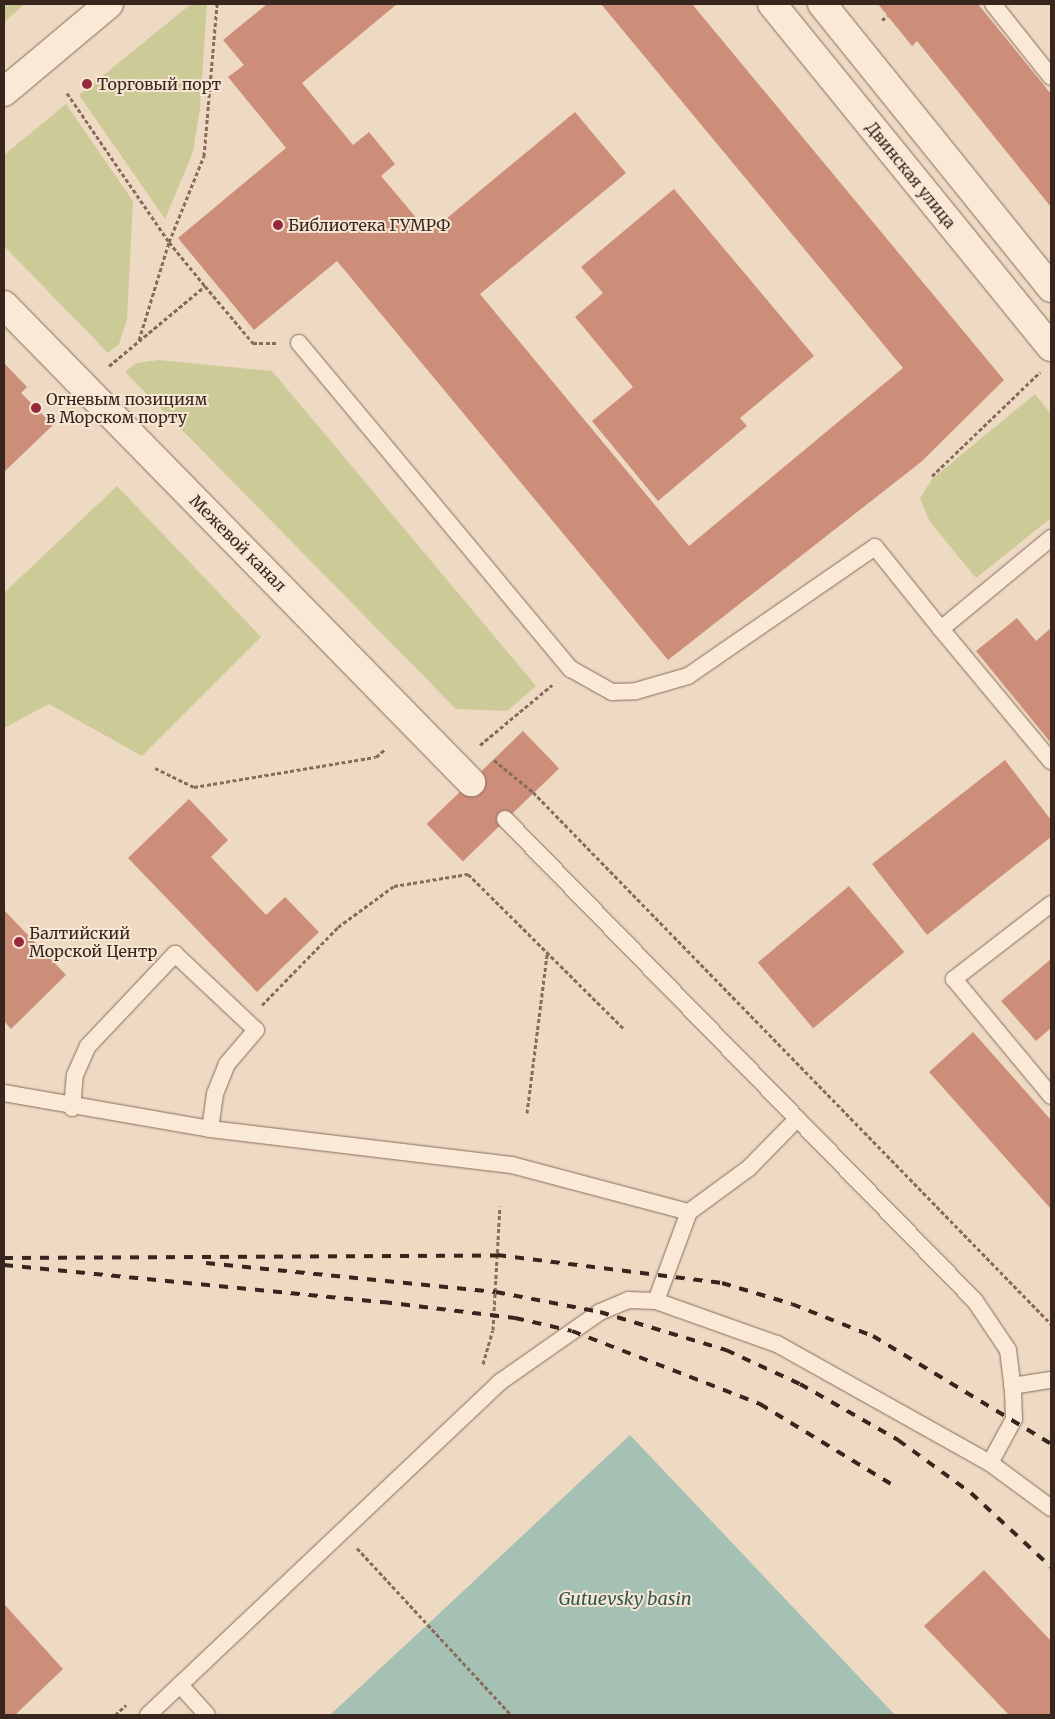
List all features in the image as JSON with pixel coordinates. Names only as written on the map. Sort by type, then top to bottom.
[{"type":"street","points":[[4,92],[109,4]]},
{"type":"street","name":"Двинская улица","points":[[772,4],[1051,346]]},
{"type":"street","points":[[822,4],[1051,288]]},
{"type":"street","name":"Межевой канал","points":[[4,305],[471,782]]},
{"type":"lane","points":[[993,4],[1051,77]]},
{"type":"lane","points":[[299,343],[571,669],[612,692],[636,692],[688,676],[875,547],[1051,761]]},
{"type":"lane","points":[[941,629],[1051,538]]},
{"type":"lane","points":[[505,819],[975,1301],[1008,1350],[1012,1386],[1014,1419],[990,1463]]},
{"type":"lane","points":[[1048,1085],[954,979],[1051,904]]},
{"type":"lane","points":[[72,1108],[75,1075],[88,1046],[175,954],[256,1030],[227,1064],[215,1094],[210,1129]]},
{"type":"lane","points":[[4,1093],[72,1108],[210,1129],[512,1164],[689,1212]]},
{"type":"lane","points":[[656,1301],[689,1212],[749,1168],[797,1119]]},
{"type":"lane","points":[[148,1715],[500,1382],[600,1312],[628,1300],[656,1301],[776,1344],[990,1463],[1051,1508]]},
{"type":"lane","points":[[1012,1386],[1051,1380]]},
{"type":"lane","points":[[180,1685],[207,1715]]},
{"type":"path","points":[[139,340],[169,242],[204,156],[216,4]]},
{"type":"path","points":[[882,20],[888,16]]},
{"type":"path","points":[[67,93],[169,242],[253,343],[299,343]]},
{"type":"path","points":[[109,366],[205,286]]},
{"type":"path","points":[[932,476],[1040,372]]},
{"type":"path","points":[[480,745],[571,669]]},
{"type":"path","points":[[155,768],[194,787],[376,757],[384,750]]},
{"type":"path","points":[[494,760],[533,792],[1051,1324]]},
{"type":"path","points":[[246,1021],[338,927],[394,886],[468,874],[625,1030]]},
{"type":"path","points":[[527,1113],[548,953]]},
{"type":"path","points":[[493,1330],[500,1206]]},
{"type":"path","points":[[342,1532],[511,1715]]},
{"type":"shaded area","points":[[4,4],[25,4],[4,22]]},
{"type":"shaded area","points":[[191,4],[207,4],[200,108],[193,152],[165,219],[79,95]]},
{"type":"shaded area","points":[[66,104],[133,201],[127,319],[119,344],[108,353],[4,246],[4,155]]},
{"type":"shaded area","points":[[159,360],[272,371],[536,686],[507,711],[456,709],[125,372],[136,363]]},
{"type":"shaded area","points":[[1035,394],[1051,414],[1051,518],[976,578],[930,522],[920,498],[932,479]]},
{"type":"shaded area","points":[[117,486],[261,637],[142,756],[49,704],[4,728],[4,593]]},
{"type":"water","name":"Gutuevsky basin","points":[[630,1435],[895,1715],[330,1715],[428,1624]]},
{"type":"building","points":[[267,4],[397,4],[302,83],[353,145],[369,132],[395,164],[381,176],[429,233],[575,112],[626,173],[480,294],[689,546],[903,368],[601,4],[692,4],[1004,380],[921,462],[668,660],[337,261],[254,330],[178,238],[286,148],[228,77],[244,65],[223,40]]},
{"type":"building","points":[[878,4],[978,4],[1051,94],[1051,207],[917,41],[912,46]]},
{"type":"building","points":[[674,189],[814,356],[740,418],[747,426],[658,501],[592,421],[633,387],[575,317],[603,293],[581,267]]},
{"type":"building","points":[[4,363],[27,387],[21,393],[53,425],[4,472]]},
{"type":"building","points":[[1017,618],[1036,641],[1051,628],[1051,743],[976,651]]},
{"type":"building","points":[[523,731],[559,768],[463,861],[427,824]]},
{"type":"building","points":[[1005,760],[1051,820],[1051,837],[927,935],[872,864]]},
{"type":"building","points":[[189,799],[228,840],[211,857],[266,915],[285,897],[319,932],[257,992],[128,858]]},
{"type":"building","points":[[849,886],[904,952],[813,1028],[758,962]]},
{"type":"building","name":"Балтийский Морской Центр","points":[[4,910],[66,975],[11,1029],[4,1021]]},
{"type":"building","points":[[1051,959],[1051,1028],[1036,1041],[1001,1001]]},
{"type":"building","points":[[973,1032],[1051,1120],[1051,1209],[929,1072]]},
{"type":"building","points":[[984,1570],[1051,1641],[1051,1715],[1009,1715],[924,1626]]},
{"type":"building","points":[[4,1604],[63,1669],[15,1715],[4,1715]]},
{"type":"railway","points":[[4,1258],[497,1255],[722,1283],[792,1304],[873,1336],[1051,1444]]},
{"type":"railway","points":[[206,1263],[496,1292],[600,1312],[726,1350],[800,1384],[898,1440],[971,1493],[1051,1567]]},
{"type":"railway","points":[[4,1265],[383,1302],[515,1318],[572,1331],[760,1404],[891,1484]]},
{"type":"place","name":"Торговый порт","points":[[87,84]]},
{"type":"place","name":"Библиотека ГУМРФ","points":[[278,225]]},
{"type":"place","name":"Огневым позициям в Морском порту","points":[[36,408]]},
{"type":"place","name":"Балтийский Морской Центр","points":[[19,942]]}]
